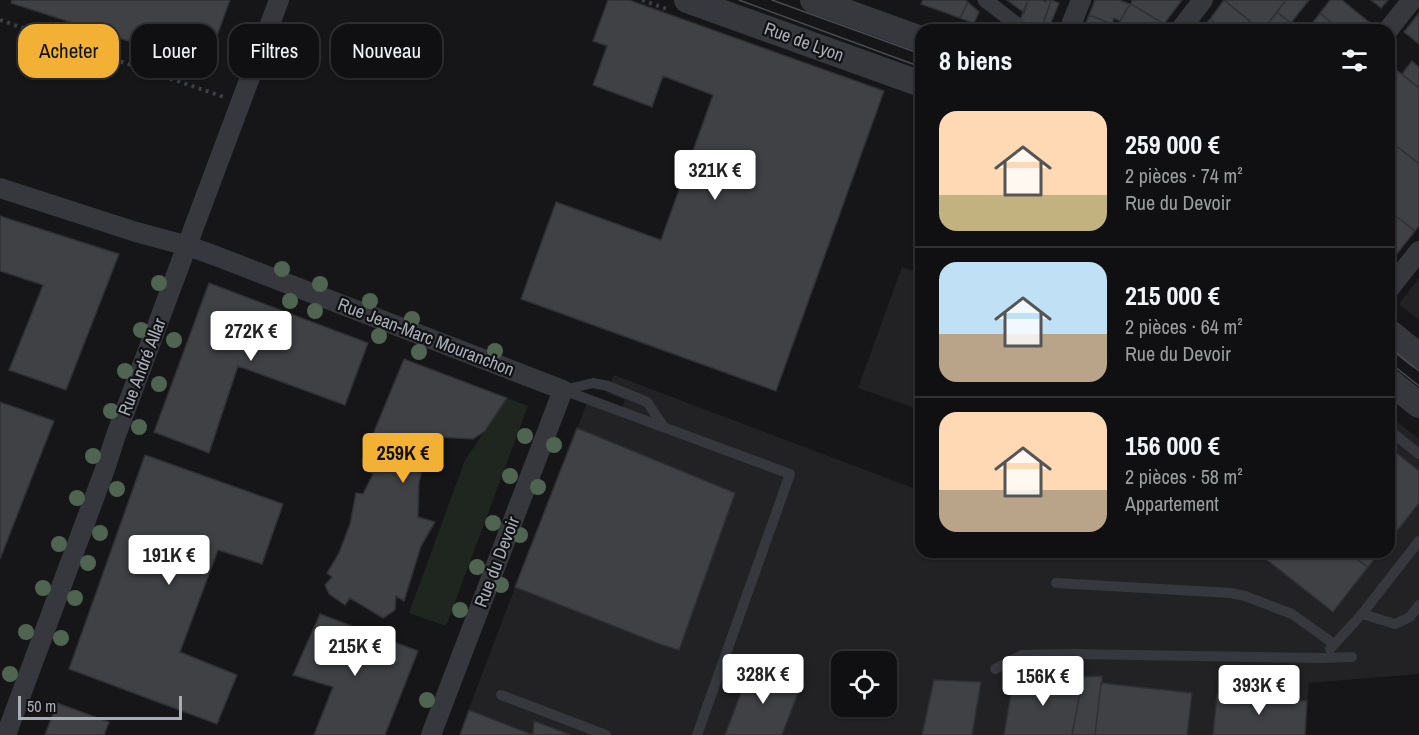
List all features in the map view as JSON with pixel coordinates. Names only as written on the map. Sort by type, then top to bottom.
[{"type":"street","name":"Rue André Allar","points":[[6,735],[279,0]]},
{"type":"street","name":"Rue de Lyon","points":[[687,0],[915,82]]},
{"type":"street","points":[[813,0],[915,37]]},
{"type":"street","points":[[985,0],[1016,24]]},
{"type":"street","points":[[1071,24],[1081,0]]},
{"type":"street","points":[[1185,24],[1203,0]]},
{"type":"street","points":[[1393,24],[1412,0]]},
{"type":"street","name":"Rue Jean-Marc Mouranchon","points":[[0,188],[233,262],[563,390]]},
{"type":"street","points":[[1395,281],[1419,251]]},
{"type":"street","points":[[1395,337],[1419,356]]},
{"type":"street","points":[[1395,386],[1419,405]]},
{"type":"street","name":"Rue du Devoir","points":[[431,735],[563,390]]},
{"type":"lane","points":[[563,390],[593,383],[608,386],[647,402],[664,428]]},
{"type":"lane","points":[[563,390],[790,474],[697,735]]},
{"type":"lane","points":[[1395,435],[1419,454]]},
{"type":"lane","points":[[1322,658],[1362,614],[1419,542]]},
{"type":"lane","points":[[1056,583],[1231,593],[1245,596],[1292,614],[1334,644]]},
{"type":"lane","points":[[1362,614],[1395,624],[1410,617],[1419,606]]},
{"type":"lane","points":[[995,669],[1022,655],[1352,657]]},
{"type":"lane","points":[[501,695],[606,735]]},
{"type":"path","points":[[0,21],[241,103]]},
{"type":"shaded area","points":[[902,267],[915,271],[915,408],[858,388]]},
{"type":"shaded area","points":[[1419,278],[1419,320],[1399,304]]},
{"type":"shaded area","points":[[614,375],[915,489],[915,558],[1395,558],[1395,421],[1419,439],[1419,672],[1418,674],[1309,683],[1305,735],[459,735],[587,403],[621,411],[625,400],[606,393]]},
{"type":"shaded area","points":[[507,398],[528,406],[446,626],[409,613],[465,460]]},
{"type":"building","points":[[12,0],[230,0],[217,36],[217,24],[131,24],[131,42],[119,38],[119,24],[76,24],[11,3]]},
{"type":"building","points":[[608,0],[629,0],[884,91],[776,391],[521,299],[556,202],[661,240],[713,95],[663,76],[652,107],[593,85],[607,46],[593,41]]},
{"type":"building","points":[[923,0],[965,0],[968,2],[960,18],[921,4]]},
{"type":"building","points":[[1007,0],[1028,0],[1024,13],[1023,12]]},
{"type":"building","points":[[1028,0],[1046,2],[1046,0],[1051,0],[1043,24],[1027,24],[1020,20]]},
{"type":"building","points":[[1051,0],[1059,3],[1050,24],[1043,24]]},
{"type":"building","points":[[1095,0],[1119,0],[1130,4],[1120,21],[1114,18],[1112,24],[1089,15]]},
{"type":"building","points":[[1132,0],[1182,0],[1164,24],[1131,4]]},
{"type":"building","points":[[1224,0],[1253,24],[1216,24],[1210,19]]},
{"type":"building","points":[[1224,0],[1286,0],[1268,24],[1254,24]]},
{"type":"building","points":[[1286,0],[1309,0],[1291,23],[1277,12]]},
{"type":"building","points":[[1330,0],[1342,0],[1370,23],[1333,24],[1320,13]]},
{"type":"building","points":[[1371,0],[1388,0],[1381,8]]},
{"type":"building","points":[[968,2],[979,12],[973,23],[960,18]]},
{"type":"building","points":[[1131,4],[1164,24],[1118,24]]},
{"type":"building","points":[[1277,12],[1292,24],[1268,24]]},
{"type":"building","points":[[1320,13],[1333,24],[1312,24]]},
{"type":"building","points":[[1419,13],[1419,44],[1404,32]]},
{"type":"building","points":[[1089,15],[1113,24],[1085,24]]},
{"type":"building","points":[[1210,19],[1216,24],[1206,24]]},
{"type":"building","points":[[1412,61],[1419,67],[1419,88],[1402,74]]},
{"type":"building","points":[[1395,69],[1419,88],[1419,164],[1395,145]]},
{"type":"building","points":[[1395,145],[1419,164],[1419,226],[1415,231],[1395,216]]},
{"type":"building","points":[[0,216],[119,254],[66,390],[9,370],[43,285],[0,271]]},
{"type":"building","points":[[1395,216],[1415,231],[1395,256]]},
{"type":"building","points":[[209,283],[368,343],[345,405],[238,366],[209,453],[154,432]]},
{"type":"building","points":[[404,359],[507,398],[485,431],[473,439],[437,437],[429,445],[419,482],[418,517],[435,522],[421,546],[404,601],[396,596],[395,610],[383,618],[350,598],[345,605],[329,594],[325,585],[332,577],[327,573],[339,553],[350,524],[356,493],[363,494],[373,474],[364,469],[362,461]]},
{"type":"building","points":[[0,402],[54,421],[0,559]]},
{"type":"building","points":[[577,428],[735,493],[679,650],[515,587]]},
{"type":"building","points":[[1395,452],[1419,471],[1419,503],[1395,533]]},
{"type":"building","points":[[145,455],[283,504],[262,564],[218,550],[180,652],[237,675],[217,724],[69,669]]},
{"type":"building","points":[[1265,558],[1355,558],[1368,567],[1333,612]]},
{"type":"building","points":[[1355,558],[1375,558],[1368,567]]},
{"type":"building","points":[[320,614],[418,651],[385,735],[314,735],[333,687],[293,675]]},
{"type":"building","points":[[751,666],[801,685],[782,735],[725,735]]},
{"type":"building","points":[[1102,676],[1095,735],[1072,735],[1083,677]]},
{"type":"building","points":[[1083,677],[1072,735],[1004,735],[1013,681]]},
{"type":"building","points":[[934,680],[981,682],[972,735],[922,735]]},
{"type":"building","points":[[1101,683],[1192,693],[1187,735],[1095,735]]},
{"type":"building","points":[[1217,694],[1307,701],[1305,735],[1213,735]]},
{"type":"building","points":[[57,703],[109,722],[104,735],[45,735]]},
{"type":"building","points":[[469,710],[533,735],[460,735]]},
{"type":"building","points":[[534,721],[571,735],[533,735]]},
{"type":"tram line","points":[[739,0],[915,65]]},
{"type":"tram line","points":[[772,0],[915,52]]},
{"type":"tram line","points":[[1395,352],[1419,371]]},
{"type":"tram line","points":[[1395,367],[1419,386]]}]
